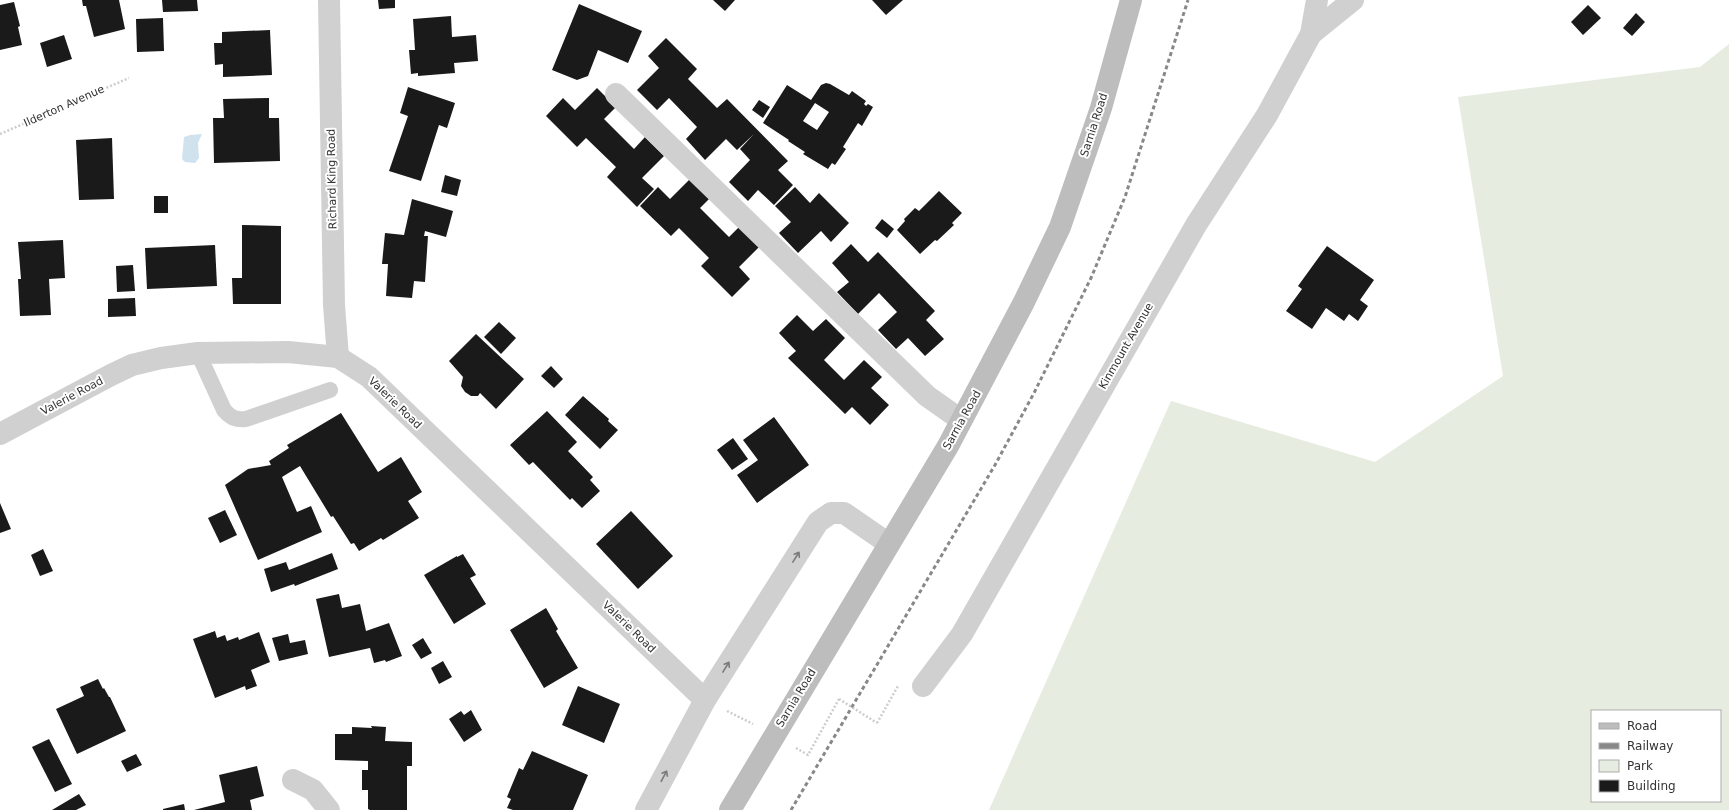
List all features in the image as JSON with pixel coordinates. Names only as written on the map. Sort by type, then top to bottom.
[{"type":"main road","name":"Sarnia Road","points":[[730,810],[962,420],[1024,302],[1060,227],[1100,108],[1131,0]]},
{"type":"street","name":"Richard King Road","points":[[329,0],[334,305],[338,357]]},
{"type":"street","name":"Kinmount Avenue","points":[[923,686],[962,634],[1196,225],[1267,115],[1310,34],[1317,0]]},
{"type":"street","points":[[1310,34],[1353,0]]},
{"type":"street","points":[[616,94],[927,396],[962,420]]},
{"type":"street","name":"Valerie Road","points":[[0,434],[110,375],[132,365],[161,358],[198,353],[288,352],[338,357],[354,366],[368,377],[705,700]]},
{"type":"street","points":[[646,810],[705,700],[818,522],[831,513],[844,513],[889,544]]},
{"type":"street","points":[[293,780],[314,790],[330,810]]},
{"type":"lane","points":[[198,353],[224,410],[231,417],[238,420],[246,419],[330,390]]},
{"type":"path","name":"Ilderton Avenue","points":[[0,134],[129,78]]},
{"type":"path","points":[[808,755],[839,699],[877,723],[899,684]]},
{"type":"path","points":[[705,700],[753,724]]},
{"type":"green space","points":[[1729,44],[1729,810],[989,810],[1171,401],[1375,462],[1503,376],[1458,97],[1700,67]]},
{"type":"water","points":[[202,134],[198,143],[199,158],[195,163],[185,162],[182,159],[184,137]]},
{"type":"building","points":[[82,0],[119,0],[125,29],[94,37],[86,6],[83,6]]},
{"type":"building","points":[[162,0],[197,0],[198,11],[163,12]]},
{"type":"building","points":[[378,0],[395,0],[395,8],[379,9]]},
{"type":"building","points":[[713,0],[735,0],[725,11]]},
{"type":"building","points":[[872,0],[903,0],[886,15]]},
{"type":"building","points":[[14,2],[20,26],[18,27],[22,45],[0,50],[0,5]]},
{"type":"building","points":[[579,4],[642,31],[628,63],[598,50],[588,76],[577,80],[552,70]]},
{"type":"building","points":[[1588,5],[1601,18],[1583,35],[1571,22]]},
{"type":"building","points":[[1636,13],[1645,22],[1632,36],[1623,28]]},
{"type":"building","points":[[451,16],[452,37],[476,35],[478,61],[454,63],[455,73],[418,76],[418,73],[411,74],[409,50],[415,50],[413,19]]},
{"type":"building","points":[[163,18],[164,51],[137,52],[136,19]]},
{"type":"building","points":[[270,30],[272,75],[223,77],[223,64],[215,65],[214,43],[222,43],[222,32]]},
{"type":"building","points":[[64,35],[72,59],[47,67],[40,43]]},
{"type":"building","points":[[666,38],[697,69],[688,79],[717,108],[727,99],[788,161],[778,170],[793,185],[774,205],[758,190],[748,201],[729,182],[750,160],[740,149],[754,134],[737,150],[726,139],[705,160],[686,139],[697,127],[669,98],[657,110],[637,90],[659,68],[648,56]]},
{"type":"building","points":[[826,83],[830,84],[849,95],[852,91],[866,101],[864,104],[866,106],[868,104],[873,107],[862,126],[858,123],[843,147],[846,149],[835,165],[832,163],[828,169],[803,154],[805,152],[763,123],[787,85],[811,100],[821,85]],"holes":[[[815,103],[829,112],[817,130],[803,121]]]},
{"type":"building","points":[[408,87],[455,103],[447,128],[439,125],[421,181],[389,171],[408,116],[400,113]]},
{"type":"building","points":[[597,88],[616,107],[604,119],[634,149],[645,137],[664,156],[642,178],[654,189],[637,207],[607,177],[616,167],[586,138],[577,147],[546,116],[563,98],[575,110]]},
{"type":"building","points":[[269,98],[269,118],[279,118],[280,161],[214,163],[213,118],[224,118],[223,99]]},
{"type":"building","points":[[759,100],[770,107],[763,118],[752,110]]},
{"type":"building","points":[[112,138],[114,199],[79,200],[76,140]]},
{"type":"building","points":[[445,175],[461,180],[457,196],[441,192]]},
{"type":"building","points":[[691,178],[711,197],[700,208],[729,237],[740,226],[760,246],[739,267],[750,279],[732,297],[701,266],[709,258],[679,228],[671,236],[640,206],[658,187],[670,199]]},
{"type":"building","points":[[795,187],[810,203],[819,193],[849,223],[831,242],[821,231],[798,253],[779,233],[791,222],[775,206]]},
{"type":"building","points":[[939,191],[962,213],[952,223],[954,225],[920,254],[897,230],[905,221],[904,219],[915,208],[919,211]]},
{"type":"building","points":[[154,196],[168,196],[168,213],[154,213]]},
{"type":"building","points":[[412,199],[453,211],[446,237],[425,231],[424,236],[428,236],[425,282],[414,281],[412,298],[386,296],[388,264],[382,264],[385,233],[404,235]]},
{"type":"building","points":[[882,219],[894,229],[887,238],[875,228]]},
{"type":"building","points":[[242,225],[281,226],[281,304],[233,304],[232,278],[242,278]]},
{"type":"building","points":[[63,240],[65,278],[49,279],[51,315],[20,316],[18,279],[21,279],[18,242]]},
{"type":"building","points":[[851,244],[868,262],[878,252],[935,311],[926,320],[944,339],[925,356],[908,338],[896,349],[878,330],[897,312],[879,293],[858,314],[837,292],[849,282],[832,263]]},
{"type":"building","points":[[215,245],[217,286],[147,289],[145,248]]},
{"type":"building","points":[[1327,246],[1374,280],[1360,300],[1368,306],[1358,321],[1349,314],[1344,321],[1326,308],[1312,329],[1286,311],[1302,289],[1298,286]]},
{"type":"building","points":[[133,265],[135,291],[117,292],[116,266]]},
{"type":"building","points":[[135,298],[136,316],[108,317],[108,299]]},
{"type":"building","points":[[797,315],[813,331],[826,319],[845,338],[824,360],[844,380],[864,360],[882,377],[871,388],[889,405],[870,425],[852,407],[845,414],[788,358],[796,351],[779,333]]},
{"type":"building","points":[[499,322],[516,338],[501,354],[484,337]]},
{"type":"building","points":[[476,334],[524,379],[496,409],[480,393],[478,396],[471,396],[465,392],[461,386],[463,377],[449,361]]},
{"type":"building","points":[[551,366],[563,379],[554,388],[541,376]]},
{"type":"building","points":[[583,396],[609,419],[608,421],[618,430],[600,449],[565,415]]},
{"type":"building","points":[[547,411],[577,442],[568,451],[593,477],[590,480],[600,491],[582,508],[572,498],[570,500],[533,462],[529,465],[510,445]]},
{"type":"building","points":[[341,413],[378,472],[401,457],[422,492],[408,501],[419,518],[383,540],[381,538],[359,551],[354,543],[351,544],[333,516],[331,517],[300,466],[282,477],[297,512],[311,506],[322,532],[258,560],[225,485],[248,469],[271,465],[269,461],[289,448],[287,445]]},
{"type":"building","points":[[774,417],[809,465],[757,503],[737,475],[758,460],[743,440]]},
{"type":"building","points":[[733,438],[748,459],[732,470],[717,450]]},
{"type":"building","points":[[0,503],[11,529],[0,533]]},
{"type":"building","points":[[225,510],[237,535],[220,543],[208,518]]},
{"type":"building","points":[[631,511],[673,556],[638,589],[596,544]]},
{"type":"building","points":[[43,549],[53,571],[40,576],[31,555]]},
{"type":"building","points":[[332,553],[338,569],[295,586],[294,584],[271,592],[264,569],[286,562],[289,570]]},
{"type":"building","points":[[463,554],[476,575],[470,578],[486,604],[454,624],[424,575]]},
{"type":"building","points":[[339,594],[342,608],[360,604],[366,631],[389,623],[402,656],[386,662],[385,660],[374,663],[370,648],[329,657],[316,599]]},
{"type":"building","points":[[546,608],[558,629],[556,631],[578,668],[544,688],[510,630]]},
{"type":"building","points":[[215,631],[217,638],[225,635],[227,641],[238,637],[239,640],[259,632],[270,662],[251,670],[257,686],[246,690],[245,686],[215,698],[193,639]]},
{"type":"building","points":[[288,634],[290,643],[305,640],[308,654],[279,661],[272,638]]},
{"type":"building","points":[[423,638],[432,653],[421,659],[412,645]]},
{"type":"building","points":[[443,661],[452,677],[439,684],[431,668]]},
{"type":"building","points":[[98,679],[103,689],[104,688],[110,697],[126,731],[77,754],[56,709],[84,696],[80,687]]},
{"type":"building","points":[[578,686],[620,704],[604,743],[562,725]]},
{"type":"building","points":[[471,710],[482,730],[464,742],[449,719],[461,711],[464,715]]},
{"type":"building","points":[[371,726],[386,727],[385,741],[412,742],[412,766],[407,766],[407,810],[368,809],[368,790],[362,790],[362,770],[368,770],[368,761],[335,760],[335,734],[352,734],[352,727],[372,728]]},
{"type":"building","points":[[49,739],[72,784],[55,792],[32,747]]},
{"type":"building","points":[[532,751],[588,775],[573,810],[513,810],[507,808],[511,799],[507,797],[519,768],[523,770]]},
{"type":"building","points":[[136,754],[142,765],[127,772],[121,761]]},
{"type":"building","points":[[257,766],[264,796],[250,800],[252,810],[194,810],[225,802],[219,775]]},
{"type":"building","points":[[79,794],[86,805],[76,810],[52,810]]},
{"type":"building","points":[[184,804],[185,810],[163,810],[163,809]]},
{"type":"railway","points":[[791,810],[995,465],[1034,393],[1091,278],[1125,197],[1188,0]]}]
